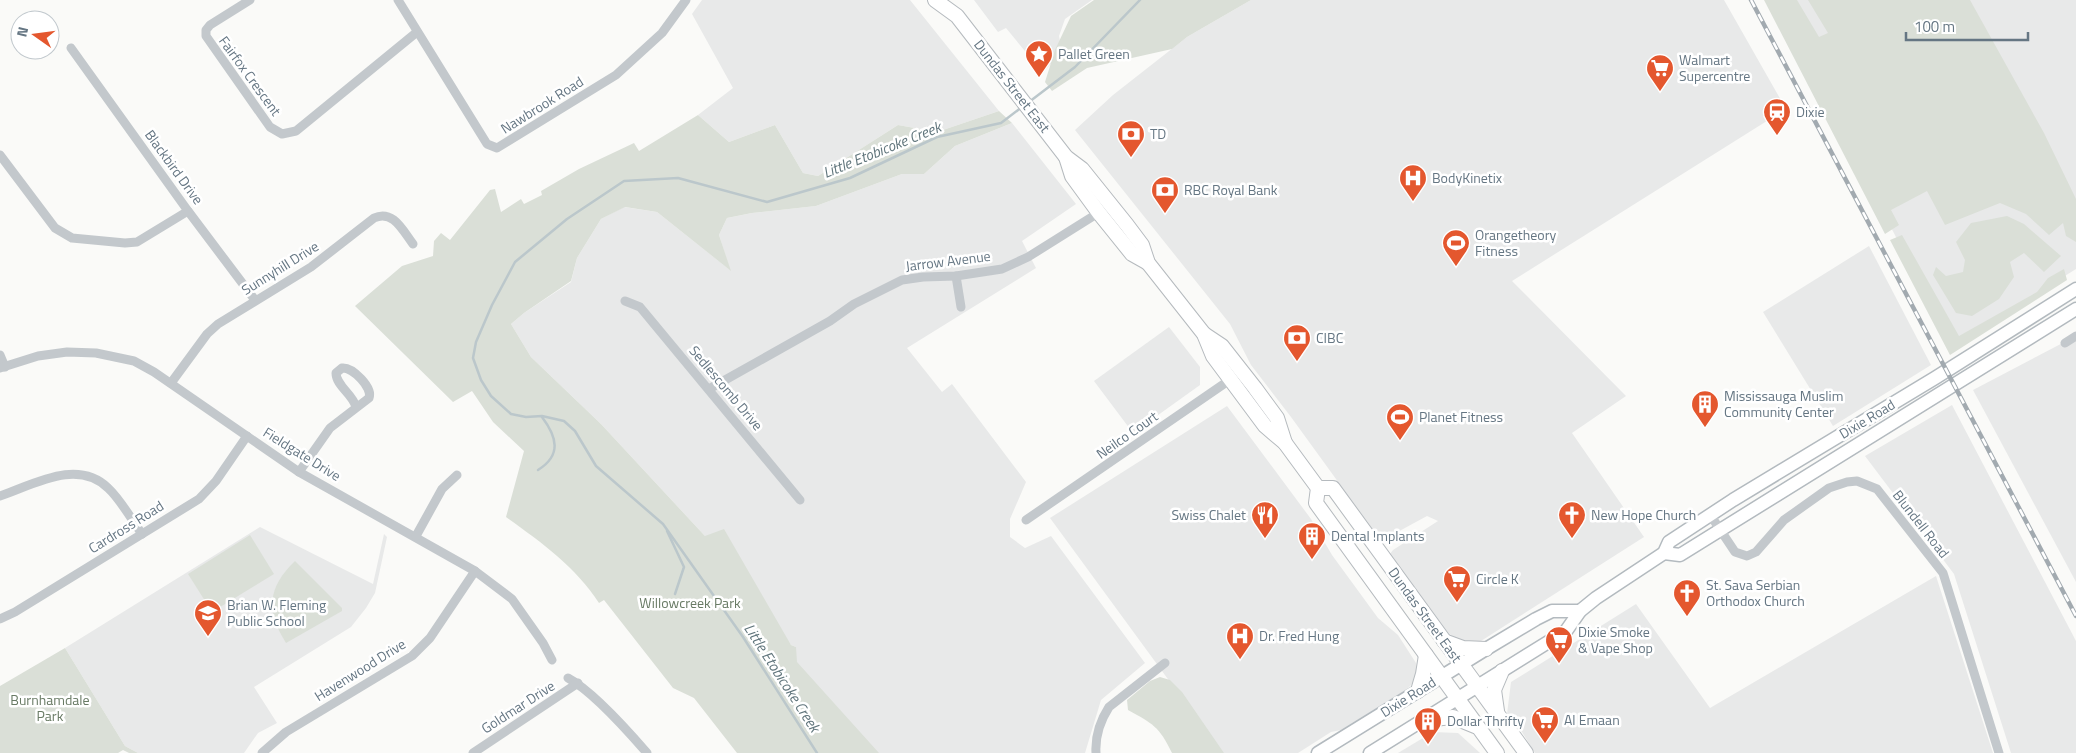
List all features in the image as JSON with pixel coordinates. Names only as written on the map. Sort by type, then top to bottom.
[{"type":"main road","name":"Dundas Street East","points":[[935,0],[957,16],[1066,157],[1082,170],[1142,245],[1148,263],[1204,334],[1213,356],[1265,426],[1285,443],[1318,488],[1316,503],[1497,753]]},
{"type":"main road","name":"Dundas Street East","points":[[952,0],[957,16]]},
{"type":"main road","name":"Dundas Street East","points":[[1066,157],[1072,176],[1098,213],[1132,254],[1148,263]]},
{"type":"main road","name":"Dixie Road","points":[[1370,753],[1566,631],[1580,611],[1596,598],[1664,553],[1669,542],[1733,500],[1935,378],[2076,289]]},
{"type":"main road","name":"Dixie Road","points":[[1664,553],[1680,555],[2076,310]]},
{"type":"main road","name":"Dundas Street East","points":[[1204,334],[1222,346],[1243,371],[1277,418],[1285,443]]},
{"type":"main road","name":"Dundas Street East","points":[[1318,488],[1333,488],[1526,753]]},
{"type":"main road","name":"Dixie Road","points":[[1318,753],[1441,676],[1552,611],[1580,611]]},
{"type":"main road","points":[[1444,641],[1467,649],[1486,649]]},
{"type":"main road","points":[[1418,691],[1426,655]]},
{"type":"main road","points":[[1497,714],[1494,690],[1502,671]]},
{"type":"main road","points":[[1423,720],[1453,717],[1478,727]]},
{"type":"street","name":"Fairfox Crescent","points":[[250,0],[212,23],[206,30],[206,36],[270,127],[282,134],[296,131],[417,32]]},
{"type":"street","name":"Nawbrook Road","points":[[398,0],[487,144],[496,148],[616,74],[662,33],[686,0]]},
{"type":"street","name":"Blackbird Drive","points":[[71,48],[188,211],[255,300]]},
{"type":"street","points":[[0,155],[55,228],[72,238],[125,243],[137,242],[188,211]]},
{"type":"street","name":"Jarrow Avenue","points":[[710,389],[830,321],[854,304],[902,280],[922,277],[956,276],[1002,269],[1019,262],[1112,206]]},
{"type":"street","name":"Sunnyhill Drive","points":[[171,383],[212,329],[255,300],[311,267],[378,216],[387,216],[394,220],[413,244]]},
{"type":"street","points":[[956,276],[961,307]]},
{"type":"street","name":"Sedlescomb Drive","points":[[625,301],[640,306],[800,500]]},
{"type":"street","points":[[2065,344],[2076,336]]},
{"type":"street","name":"Fieldgate Drive","points":[[2,367],[67,352],[96,353],[134,361],[171,383],[299,472],[416,536],[475,571],[512,599],[543,643],[552,660]]},
{"type":"street","points":[[0,355],[2,367]]},
{"type":"street","points":[[299,472],[330,428],[368,400],[370,389],[350,369],[342,368],[337,371],[336,377],[353,398],[356,407]]},
{"type":"street","name":"Neilco Court","points":[[1026,520],[1243,371]]},
{"type":"street","name":"Cardross Road","points":[[0,619],[15,612],[204,494],[216,481],[247,436]]},
{"type":"street","points":[[0,496],[61,475],[83,475],[98,480],[109,489],[142,534]]},
{"type":"street","points":[[416,536],[442,489],[457,475]]},
{"type":"street","name":"Blundell Road","points":[[1711,516],[1735,552],[1744,556],[1750,556],[1756,552],[1784,520],[1829,488],[1857,481],[1877,489],[1942,573],[1999,753]]},
{"type":"street","name":"Havenwood Drive","points":[[262,753],[286,732],[412,656],[430,638],[475,571]]},
{"type":"street","points":[[1096,753],[1098,731],[1109,707],[1164,663]]},
{"type":"street","points":[[568,678],[578,683],[622,725],[646,753]]},
{"type":"street","name":"Goldmar Drive","points":[[473,753],[578,683]]},
{"type":"shaded area","points":[[702,0],[910,0],[999,111],[937,132],[898,125],[818,176],[803,173],[775,125],[729,142],[698,115],[733,88],[692,14]]},
{"type":"shaded area","points":[[974,0],[1092,0],[1065,19],[1059,36],[1062,51],[1043,73],[1006,28],[998,32]]},
{"type":"shaded area","points":[[1251,0],[1724,0],[1786,109],[1512,281],[1626,396],[1572,433],[1644,537],[1481,641],[1461,641],[1448,633],[1390,554],[1393,550],[1438,521],[1427,516],[1381,541],[1251,365],[1230,324],[1075,130],[1113,95],[1187,37]]},
{"type":"shaded area","points":[[1772,0],[2076,0],[2076,269],[1953,346]]},
{"type":"shaded area","points":[[1012,123],[1076,204],[1022,241],[1036,268],[907,348],[942,392],[952,384],[1026,482],[1010,519],[1010,537],[1025,548],[1051,536],[1145,663],[1101,700],[1085,753],[875,753],[796,662],[796,647],[791,645],[705,536],[601,424],[531,357],[511,324],[524,313],[571,282],[577,258],[601,219],[624,207],[657,212],[730,270],[719,235],[727,218],[752,213],[816,206],[902,174],[924,174],[955,146]]},
{"type":"shaded area","points":[[1869,246],[1931,365],[1833,426],[1763,312]]},
{"type":"shaded area","points":[[1169,327],[1200,367],[1200,385],[1133,433],[1094,381]]},
{"type":"shaded area","points":[[2076,336],[2076,582],[1973,390]]},
{"type":"shaded area","points":[[1952,405],[2076,641],[2076,753],[2011,753],[1954,574],[1865,456]]},
{"type":"shaded area","points":[[1227,406],[1311,519],[1332,555],[1378,618],[1398,635],[1416,663],[1417,675],[1413,683],[1406,690],[1341,730],[1331,732],[1298,753],[1222,753],[1050,518]]},
{"type":"shaded area","name":"Brian W. Fleming Public School","points":[[260,527],[373,584],[384,534],[387,537],[375,593],[366,608],[351,627],[254,687],[277,723],[258,733],[244,753],[138,753],[125,746],[65,648]]},
{"type":"shaded area","points":[[1936,576],[1993,753],[1535,753],[1522,732],[1507,714],[1511,682],[1636,604],[1710,708]]},
{"type":"shaded area","points":[[1433,732],[1458,733],[1480,753],[1398,753]]},
{"type":"green space","points":[[1094,0],[1251,0],[1187,37],[1172,49],[1087,68],[1052,91],[1045,82],[1055,50],[1071,16]]},
{"type":"green space","points":[[1764,0],[1797,0],[1819,37],[1828,33],[1808,0],[1970,0],[2044,133],[2076,199],[2076,242],[2066,236],[2063,223],[2049,235],[2026,214],[2000,203],[1945,225],[1927,191],[1891,210],[1899,225],[1885,234]]},
{"type":"green space","name":"Willowcreek Park","points":[[999,111],[1012,123],[955,146],[924,174],[902,174],[816,206],[752,213],[727,218],[719,235],[731,271],[657,212],[625,207],[601,219],[577,258],[571,281],[511,324],[531,357],[601,424],[705,536],[724,529],[791,645],[796,647],[797,662],[879,753],[737,753],[694,698],[673,688],[604,600],[599,603],[569,567],[545,546],[506,517],[524,451],[493,422],[472,391],[453,402],[355,306],[402,266],[433,256],[434,241],[441,233],[450,240],[490,190],[495,189],[501,212],[521,199],[524,204],[542,195],[541,191],[579,169],[634,143],[639,151],[698,115],[729,142],[775,125],[803,173],[818,176],[898,125],[937,132]]},
{"type":"green space","points":[[2007,216],[2024,224],[2061,256],[2044,272],[2024,253],[2010,262],[2014,277],[1999,299],[1972,316],[1956,313],[1933,275],[1936,267],[1946,276],[1963,272],[1965,260],[1956,242],[1971,223]]},
{"type":"green space","points":[[1902,235],[1959,336],[2037,292],[2048,278],[2064,269],[2067,280],[1950,355],[1890,240]]},
{"type":"green space","points":[[250,535],[274,574],[212,612],[188,574]]},
{"type":"green space","points":[[295,561],[342,608],[342,611],[286,643],[275,620],[272,600],[279,581]]},
{"type":"green space","name":"Burnhamdale Park","points":[[65,648],[125,746],[138,753],[129,753],[123,750],[118,753],[0,753],[0,686]]},
{"type":"green space","points":[[1160,677],[1170,680],[1182,692],[1224,753],[1172,753],[1159,731],[1144,719],[1128,710],[1127,700],[1150,681]]},
{"type":"waterway","name":"Little Etobicoke Creek","points":[[1029,102],[1075,67],[1140,0]]},
{"type":"waterway","name":"Little Etobicoke Creek","points":[[817,753],[743,637],[663,524],[596,466],[575,431],[564,421],[542,416],[526,417],[511,414],[491,396],[481,380],[473,358],[476,342],[492,305],[515,262],[567,219],[624,181],[678,178],[767,202],[850,178],[937,137],[1001,123],[1022,107]]},
{"type":"waterway","points":[[538,470],[551,458],[555,445],[551,432],[542,417]]},
{"type":"waterway","points":[[667,531],[684,567],[675,594]]},
{"type":"railway","points":[[1751,0],[2076,616]]},
{"type":"place","name":"Pallet Green","points":[[1039,78]]},
{"type":"place","name":"Walmart Supercentre","points":[[1660,92]]},
{"type":"place","name":"Dixie","points":[[1777,136]]},
{"type":"place","name":"TD","points":[[1131,158]]},
{"type":"place","name":"BodyKinetix","points":[[1413,202]]},
{"type":"place","name":"RBC Royal Bank","points":[[1165,214]]},
{"type":"place","name":"Orangetheory Fitness","points":[[1456,267]]},
{"type":"place","name":"CIBC","points":[[1297,362]]},
{"type":"place","name":"Mississauga Muslim Community Center","points":[[1705,428]]},
{"type":"place","name":"Planet Fitness","points":[[1400,441]]},
{"type":"place","name":"Swiss Chalet","points":[[1265,539]]},
{"type":"place","name":"New Hope Church","points":[[1572,539]]},
{"type":"place","name":"Dental !mplants","points":[[1312,560]]},
{"type":"place","name":"Circle K","points":[[1457,603]]},
{"type":"place","name":"St. Sava Serbian Orthodox Church","points":[[1687,617]]},
{"type":"place","name":"Brian W. Fleming Public School","points":[[208,637]]},
{"type":"place","name":"Dr. Fred Hung","points":[[1240,660]]},
{"type":"place","name":"Dixie Smoke & Vape Shop","points":[[1559,664]]},
{"type":"place","name":"Al Emaan","points":[[1545,744]]},
{"type":"place","name":"Dollar Thrifty","points":[[1428,745]]}]
